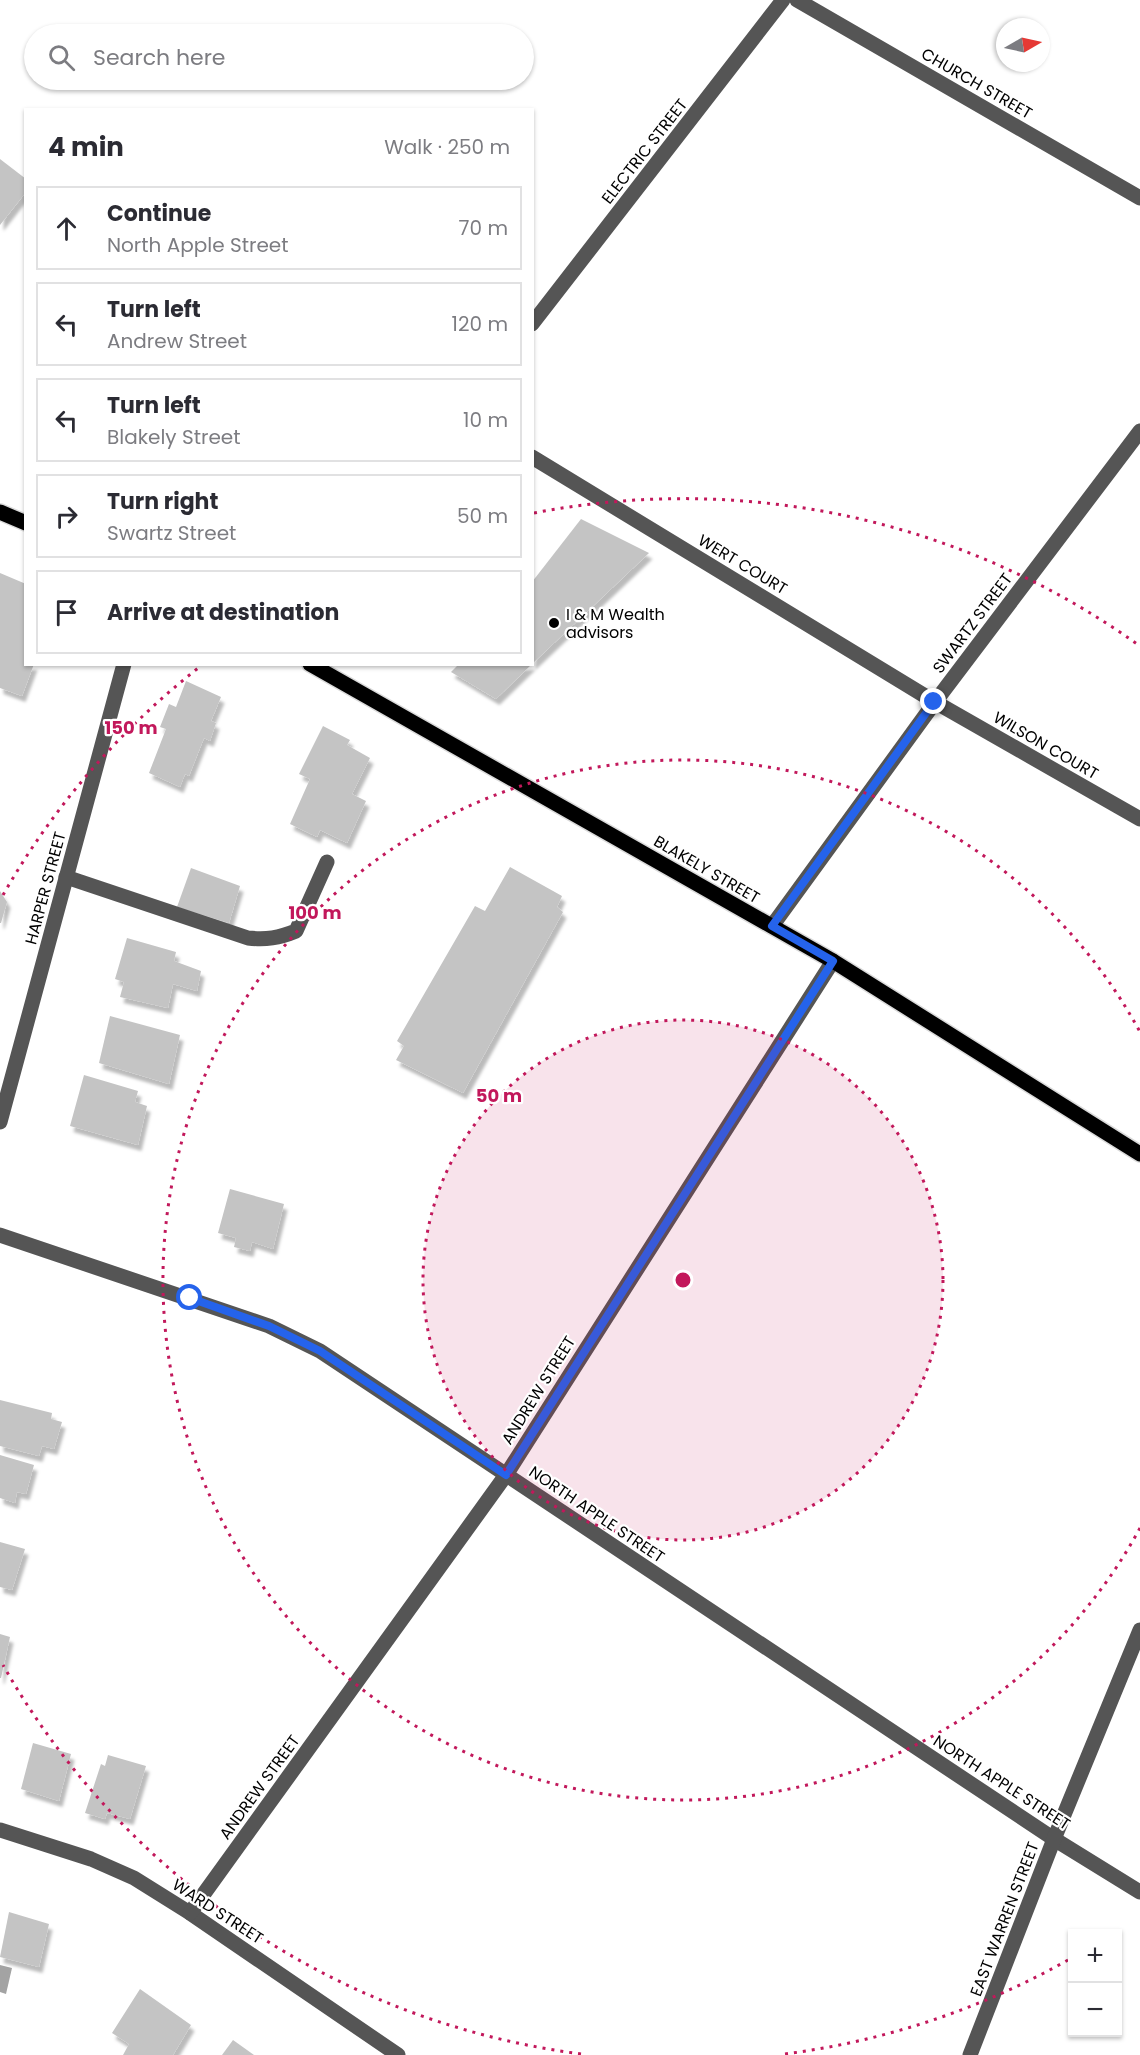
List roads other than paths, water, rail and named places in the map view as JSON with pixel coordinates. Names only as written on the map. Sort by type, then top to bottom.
[{"type":"main road","points":[[0,512],[24,523]]},
{"type":"main road","name":"BLAKELY STREET","points":[[314,666],[833,961],[1140,1154]]},
{"type":"street","name":"ELECTRIC STREET","points":[[534,321],[783,0]]},
{"type":"street","name":"CHURCH STREET","points":[[797,0],[1140,198]]},
{"type":"street","name":"SWARTZ STREET","points":[[772,926],[934,702],[1140,431]]},
{"type":"street","name":"WERT COURT","points":[[534,458],[934,702]]},
{"type":"street","name":"HARPER STREET","points":[[0,1122],[123,666]]},
{"type":"street","name":"WILSON COURT","points":[[934,702],[1140,819]]},
{"type":"street","points":[[66,878],[248,938],[265,940],[279,938],[296,931],[327,862]]},
{"type":"street","name":"ANDREW STREET","points":[[190,1913],[506,1475],[833,961]]},
{"type":"street","name":"NORTH APPLE STREET","points":[[0,1235],[190,1298],[277,1330],[320,1351],[1054,1839],[1140,1892]]},
{"type":"street","name":"EAST WARREN STREET","points":[[970,2055],[1054,1839],[1140,1630]]},
{"type":"street","name":"WARD STREET","points":[[0,1830],[91,1859],[134,1878],[190,1913],[399,2055]]},
{"type":"place","name":"I & M Wealth advisors","points":[[554,623]]}]
